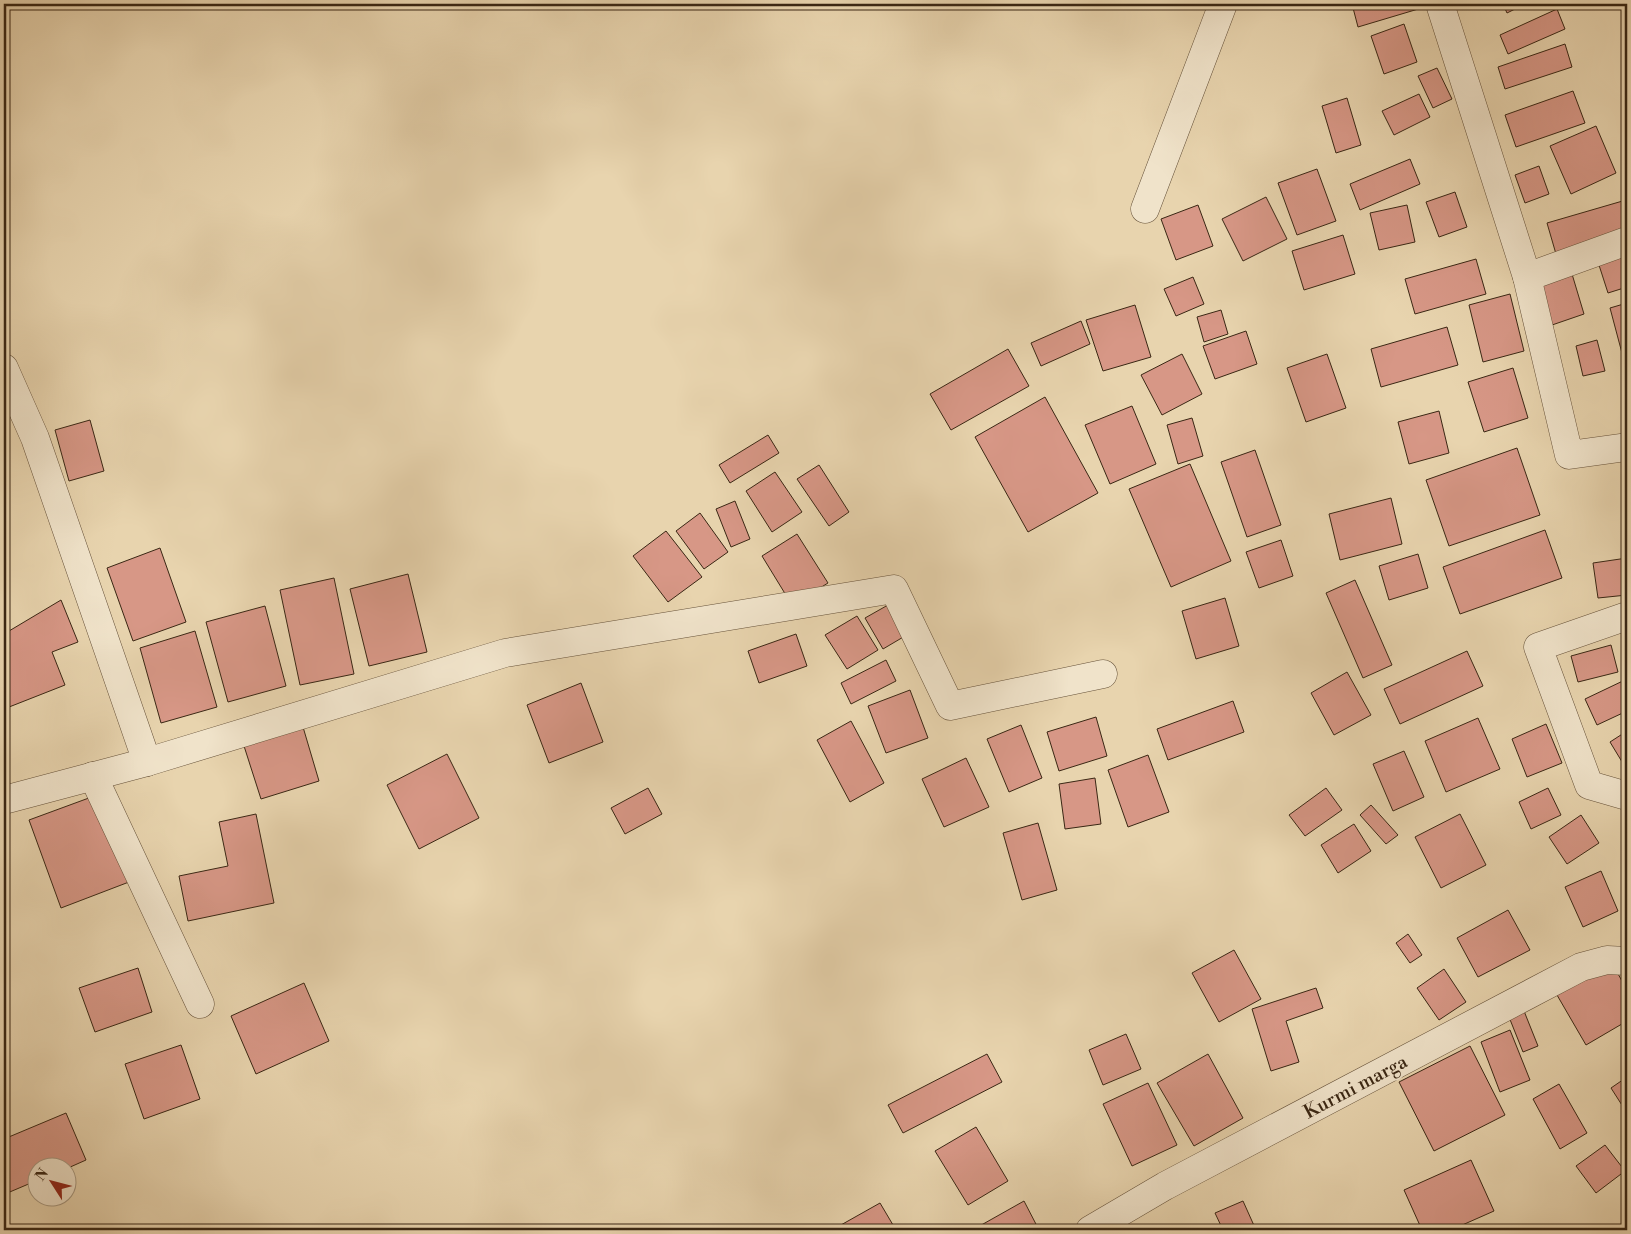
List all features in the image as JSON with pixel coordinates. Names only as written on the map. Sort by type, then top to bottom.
[{"type":"street","points":[[1145,209],[1223,4]]},
{"type":"street","points":[[1440,4],[1527,276],[1569,455],[1627,447]]},
{"type":"street","points":[[1527,276],[1627,241]]},
{"type":"street","points":[[4,368],[35,438],[147,762]]},
{"type":"street","points":[[4,800],[147,762],[505,654],[894,589],[950,706],[1103,674]]},
{"type":"street","points":[[1627,616],[1538,647],[1589,785],[1627,796]]},
{"type":"street","points":[[94,776],[200,1004]]},
{"type":"street","name":"Kurmi marga","points":[[1090,1230],[1165,1186],[1581,966],[1608,960],[1627,961]]},
{"type":"building","points":[[1352,4],[1435,4],[1358,27]]},
{"type":"building","points":[[1503,4],[1525,4],[1507,13]]},
{"type":"building","points":[[1557,9],[1565,29],[1508,54],[1500,35]]},
{"type":"building","points":[[1404,24],[1417,62],[1384,74],[1371,36]]},
{"type":"building","points":[[1565,44],[1572,67],[1505,89],[1498,67]]},
{"type":"building","points":[[1437,68],[1452,99],[1433,108],[1418,76]]},
{"type":"building","points":[[1573,91],[1585,123],[1516,147],[1505,115]]},
{"type":"building","points":[[1419,94],[1430,117],[1394,135],[1382,111]]},
{"type":"building","points":[[1347,98],[1361,145],[1336,153],[1322,106]]},
{"type":"building","points":[[1596,126],[1616,173],[1571,194],[1550,146]]},
{"type":"building","points":[[1410,159],[1420,184],[1360,210],[1350,184]]},
{"type":"building","points":[[1539,166],[1549,194],[1525,203],[1515,175]]},
{"type":"building","points":[[1317,169],[1336,221],[1297,235],[1278,183]]},
{"type":"building","points":[[1455,192],[1467,227],[1439,237],[1426,202]]},
{"type":"building","points":[[1266,197],[1287,239],[1243,261],[1222,219]]},
{"type":"building","points":[[1626,200],[1627,234],[1556,254],[1547,223]]},
{"type":"building","points":[[1198,205],[1213,246],[1176,260],[1161,219]]},
{"type":"building","points":[[1407,205],[1415,242],[1379,250],[1370,213]]},
{"type":"building","points":[[1343,235],[1355,274],[1304,290],[1292,251]]},
{"type":"building","points":[[1627,252],[1627,287],[1608,293],[1598,262]]},
{"type":"building","points":[[1476,259],[1486,294],[1415,314],[1405,279]]},
{"type":"building","points":[[1572,274],[1584,314],[1552,325],[1539,285]]},
{"type":"building","points":[[1193,277],[1204,304],[1176,316],[1164,289]]},
{"type":"building","points":[[1510,294],[1524,351],[1483,362],[1469,305]]},
{"type":"building","points":[[1627,303],[1627,372],[1610,308]]},
{"type":"building","points":[[1135,305],[1151,357],[1103,371],[1086,320]]},
{"type":"building","points":[[1221,310],[1228,334],[1204,342],[1197,317]]},
{"type":"building","points":[[1081,321],[1090,344],[1041,366],[1031,343]]},
{"type":"building","points":[[1447,327],[1458,365],[1381,387],[1371,349]]},
{"type":"building","points":[[1246,331],[1257,364],[1215,379],[1203,346]]},
{"type":"building","points":[[1597,340],[1605,371],[1583,376],[1576,346]]},
{"type":"building","points":[[1008,349],[1029,386],[951,430],[930,394]]},
{"type":"building","points":[[1182,354],[1202,394],[1162,415],[1141,375]]},
{"type":"building","points":[[1327,354],[1346,408],[1306,422],[1287,368]]},
{"type":"building","points":[[1513,368],[1528,418],[1484,432],[1468,382]]},
{"type":"building","points":[[1045,397],[1098,493],[1028,532],[975,437]]},
{"type":"building","points":[[1132,406],[1156,464],[1110,484],[1085,425]]},
{"type":"building","points":[[1439,411],[1449,453],[1409,464],[1398,422]]},
{"type":"building","points":[[1192,418],[1203,456],[1178,464],[1167,425]]},
{"type":"building","points":[[90,420],[104,471],[69,481],[55,430]]},
{"type":"building","points":[[768,435],[779,453],[730,483],[719,465]]},
{"type":"building","points":[[1517,448],[1540,515],[1449,546],[1426,480]]},
{"type":"building","points":[[1255,450],[1281,525],[1247,537],[1221,462]]},
{"type":"building","points":[[1190,464],[1231,561],[1171,587],[1129,489]]},
{"type":"building","points":[[819,465],[849,512],[829,526],[797,479]]},
{"type":"building","points":[[775,472],[802,512],[772,532],[746,491]]},
{"type":"building","points":[[1391,498],[1402,544],[1340,560],[1329,514]]},
{"type":"building","points":[[735,501],[750,539],[731,547],[716,509]]},
{"type":"building","points":[[700,513],[728,552],[704,569],[676,531]]},
{"type":"building","points":[[1545,530],[1562,578],[1460,614],[1443,567]]},
{"type":"building","points":[[666,531],[702,577],[668,602],[633,556]]},
{"type":"building","points":[[797,534],[828,583],[792,605],[762,556]]},
{"type":"building","points":[[1281,540],[1293,576],[1259,588],[1246,552]]},
{"type":"building","points":[[160,548],[186,622],[133,641],[107,568]]},
{"type":"building","points":[[1418,554],[1428,588],[1389,600],[1379,566]]},
{"type":"building","points":[[1627,558],[1627,595],[1598,598],[1593,563]]},
{"type":"building","points":[[408,574],[427,652],[369,666],[350,589]]},
{"type":"building","points":[[334,578],[354,674],[300,685],[280,590]]},
{"type":"building","points":[[1355,580],[1392,665],[1363,678],[1326,593]]},
{"type":"building","points":[[1225,598],[1239,646],[1196,659],[1182,611]]},
{"type":"building","points":[[61,600],[78,642],[52,652],[65,685],[4,709],[4,634]]},
{"type":"building","points":[[888,605],[905,636],[883,649],[865,618]]},
{"type":"building","points":[[265,606],[286,686],[228,702],[206,622]]},
{"type":"building","points":[[857,616],[878,650],[847,669],[825,635]]},
{"type":"building","points":[[195,631],[217,707],[161,723],[140,648]]},
{"type":"building","points":[[796,634],[807,666],[759,683],[748,651]]},
{"type":"building","points":[[1611,645],[1618,672],[1578,682],[1571,656]]},
{"type":"building","points":[[1467,651],[1483,686],[1400,724],[1384,689]]},
{"type":"building","points":[[886,660],[896,681],[851,704],[841,683]]},
{"type":"building","points":[[1347,672],[1371,715],[1334,735],[1311,693]]},
{"type":"building","points":[[1627,679],[1627,711],[1597,725],[1585,699]]},
{"type":"building","points":[[581,683],[603,742],[549,763],[527,705]]},
{"type":"building","points":[[910,690],[928,738],[886,753],[868,706]]},
{"type":"building","points":[[1233,701],[1244,732],[1168,760],[1157,729]]},
{"type":"building","points":[[1096,717],[1107,756],[1059,771],[1047,732]]},
{"type":"building","points":[[1478,718],[1500,769],[1446,792],[1425,741]]},
{"type":"building","points":[[851,721],[884,783],[850,802],[817,740]]},
{"type":"building","points":[[1546,724],[1562,763],[1527,777],[1512,739]]},
{"type":"building","points":[[1021,725],[1042,778],[1009,792],[987,739]]},
{"type":"building","points":[[303,727],[319,781],[261,799],[244,746]]},
{"type":"building","points":[[1627,731],[1627,770],[1610,742]]},
{"type":"building","points":[[1404,751],[1424,797],[1393,811],[1373,764]]},
{"type":"building","points":[[447,754],[479,818],[419,849],[387,785]]},
{"type":"building","points":[[1148,755],[1169,812],[1128,827],[1108,770]]},
{"type":"building","points":[[966,758],[989,807],[944,827],[922,779]]},
{"type":"building","points":[[1095,778],[1101,824],[1065,829],[1059,784]]},
{"type":"building","points":[[648,788],[662,814],[625,834],[611,808]]},
{"type":"building","points":[[1326,788],[1342,810],[1305,836],[1289,815]]},
{"type":"building","points":[[1548,788],[1561,815],[1531,829],[1519,802]]},
{"type":"building","points":[[97,795],[129,882],[61,908],[29,820]]},
{"type":"building","points":[[1371,805],[1398,835],[1386,844],[1360,815]]},
{"type":"building","points":[[256,814],[274,903],[188,921],[179,876],[228,866],[219,822]]},
{"type":"building","points":[[1460,814],[1486,865],[1441,888],[1415,837]]},
{"type":"building","points":[[1581,815],[1599,843],[1567,864],[1549,837]]},
{"type":"building","points":[[1038,823],[1057,890],[1022,900],[1003,833]]},
{"type":"building","points":[[1354,824],[1371,851],[1338,873],[1321,845]]},
{"type":"building","points":[[1601,871],[1618,911],[1583,927],[1565,887]]},
{"type":"building","points":[[1508,910],[1530,950],[1478,977],[1457,938]]},
{"type":"building","points":[[1408,934],[1422,955],[1410,963],[1396,943]]},
{"type":"building","points":[[1234,950],[1261,999],[1219,1022],[1192,973]]},
{"type":"building","points":[[1612,963],[1627,990],[1627,1021],[1586,1045],[1557,995]]},
{"type":"building","points":[[138,968],[152,1012],[95,1032],[79,988]]},
{"type":"building","points":[[1444,969],[1466,1002],[1439,1020],[1417,988]]},
{"type":"building","points":[[304,983],[329,1041],[256,1074],[231,1016]]},
{"type":"building","points":[[1316,988],[1323,1008],[1286,1021],[1299,1062],[1271,1071],[1252,1009]]},
{"type":"building","points":[[1524,1011],[1538,1046],[1523,1052],[1509,1017]]},
{"type":"building","points":[[1510,1030],[1530,1080],[1500,1092],[1481,1042]]},
{"type":"building","points":[[1126,1034],[1141,1069],[1103,1085],[1089,1050]]},
{"type":"building","points":[[181,1045],[200,1099],[144,1119],[125,1064]]},
{"type":"building","points":[[1470,1046],[1505,1115],[1434,1151],[1399,1082]]},
{"type":"building","points":[[987,1054],[1002,1082],[903,1133],[888,1105]]},
{"type":"building","points":[[1208,1054],[1243,1118],[1194,1146],[1157,1083]]},
{"type":"building","points":[[1627,1077],[1627,1113],[1611,1088]]},
{"type":"building","points":[[1148,1083],[1177,1145],[1132,1166],[1103,1104]]},
{"type":"building","points":[[1559,1084],[1587,1133],[1560,1149],[1533,1099]]},
{"type":"building","points":[[66,1113],[86,1160],[78,1164],[78,1156],[28,1156],[28,1184],[5,1194],[4,1139]]},
{"type":"building","points":[[976,1127],[1008,1181],[968,1205],[935,1151]]},
{"type":"building","points":[[1605,1145],[1625,1171],[1596,1193],[1576,1166]]},
{"type":"building","points":[[1471,1160],[1494,1211],[1451,1230],[1422,1230],[1404,1190]]},
{"type":"building","points":[[1024,1201],[1038,1228],[1034,1230],[977,1230],[976,1228]]},
{"type":"building","points":[[1243,1201],[1256,1230],[1223,1230],[1215,1213]]},
{"type":"building","points":[[880,1203],[896,1230],[832,1230]]}]
